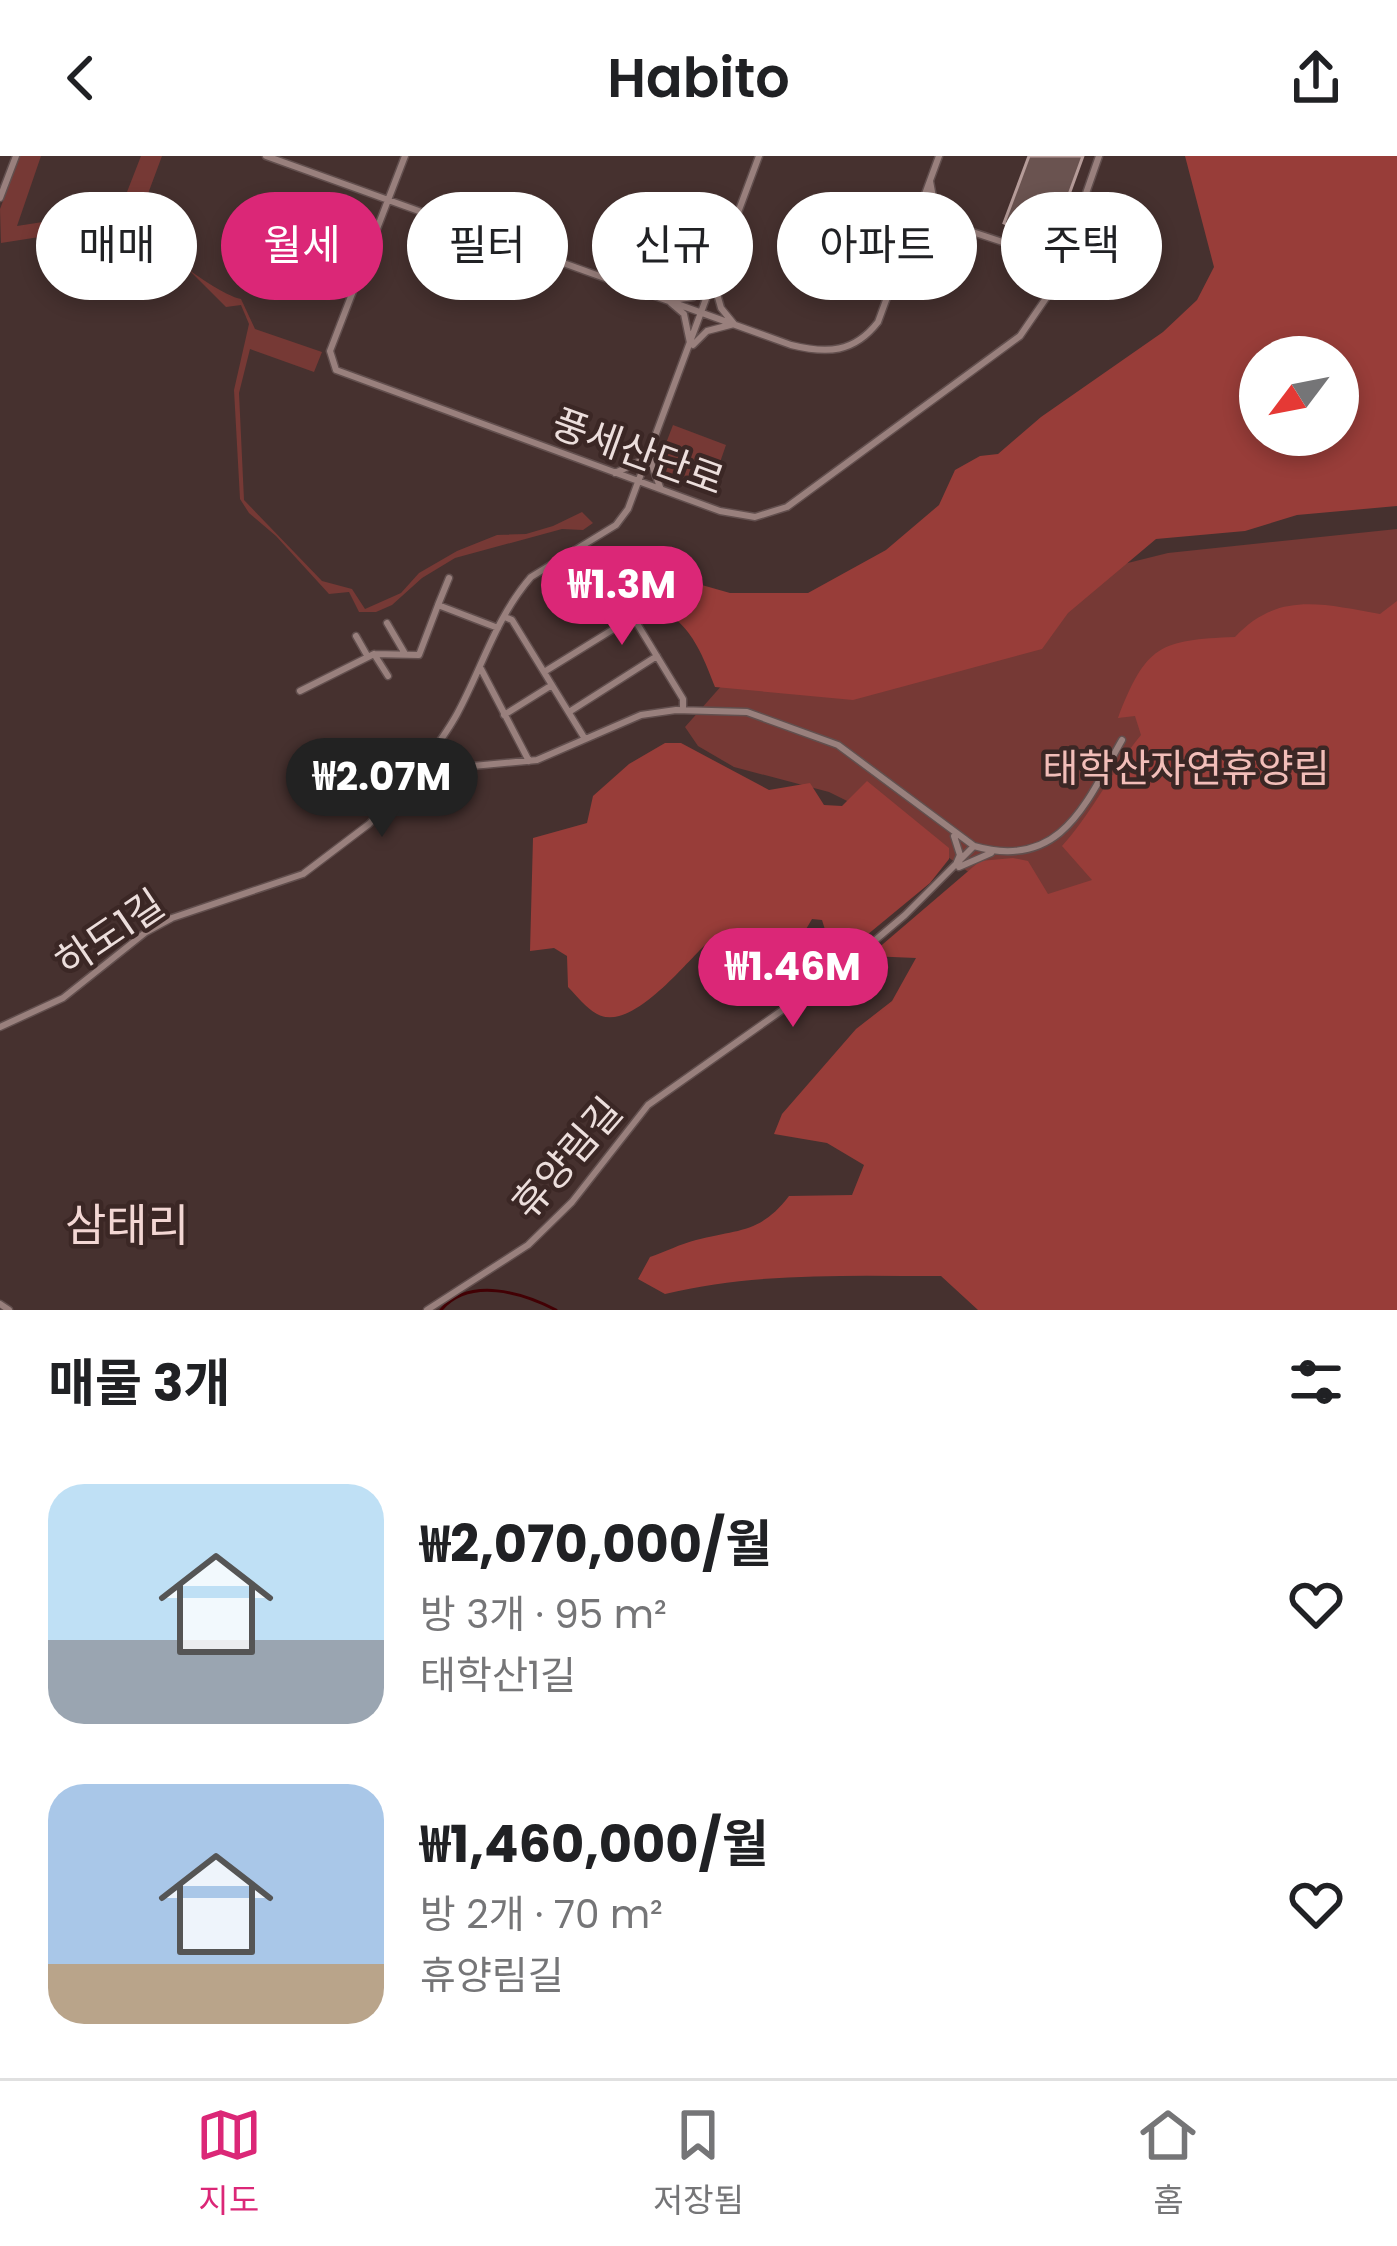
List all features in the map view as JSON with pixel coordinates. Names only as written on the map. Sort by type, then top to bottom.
[{"type":"street","points":[[0,198],[16,156]]},
{"type":"street","points":[[266,156],[592,272]]},
{"type":"street","name":"풍세산단로","points":[[405,156],[330,351],[331,364],[344,375],[735,515],[755,517],[788,507],[1021,336],[1047,300]]},
{"type":"street","name":"하도1길","points":[[746,192],[759,156]]},
{"type":"street","points":[[926,192],[939,156]]},
{"type":"street","name":"풍세산단로","points":[[1087,192],[1099,156]]},
{"type":"street","points":[[930,180],[932,192]]},
{"type":"street","points":[[669,300],[814,351],[845,349],[860,342],[878,322],[886,300]]},
{"type":"street","points":[[669,300],[684,314],[690,347]]},
{"type":"street","name":"하도1길","points":[[0,1027],[63,998],[146,932],[172,918],[287,883],[369,824],[437,745],[504,616],[531,577],[616,525],[639,482],[707,300]]},
{"type":"street","points":[[719,300],[734,324]]},
{"type":"street","points":[[690,347],[707,331],[734,324]]},
{"type":"street","points":[[615,473],[649,457],[662,490]]},
{"type":"street","points":[[300,691],[371,656],[419,655],[449,578]]},
{"type":"street","points":[[438,605],[498,628]]},
{"type":"street","points":[[504,616],[512,620],[584,739]]},
{"type":"street","points":[[544,672],[633,617],[683,699],[683,710]]},
{"type":"street","points":[[387,623],[404,652]]},
{"type":"street","points":[[356,636],[388,676]]},
{"type":"street","points":[[568,712],[657,656]]},
{"type":"street","points":[[481,665],[487,686],[529,761]]},
{"type":"street","points":[[504,715],[552,685]]},
{"type":"street","points":[[469,690],[487,686]]},
{"type":"street","points":[[419,770],[529,761],[641,716],[683,710],[747,712],[825,738],[974,846],[995,852],[1020,851],[1047,842],[1079,817],[1122,740]]},
{"type":"street","points":[[437,745],[436,759],[450,767]]},
{"type":"street","points":[[952,832],[960,855],[955,867]]},
{"type":"street","name":"휴양림길","points":[[427,1310],[528,1245],[557,1219],[648,1106],[846,965],[974,846]]},
{"type":"street","points":[[946,875],[995,852]]},
{"type":"street","points":[[0,1304],[9,1310]]},
{"type":"green space","points":[[20,156],[41,156],[17,226],[36,223],[36,238],[1,243],[0,209]]},
{"type":"green space","points":[[141,156],[162,156],[149,192],[127,192]]},
{"type":"green space","points":[[1185,156],[1397,156],[1397,506],[1297,515],[1245,531],[1156,539],[1068,613],[1042,649],[853,700],[715,687],[697,646],[678,622],[613,586],[603,557],[730,593],[808,593],[886,550],[939,505],[955,470],[980,456],[998,454],[1041,417],[1163,332],[1197,300],[1214,267]]},
{"type":"green space","points":[[197,275],[221,289],[221,300],[241,300],[255,329],[322,352],[314,372],[250,349],[239,393],[244,500],[322,581],[352,589],[365,609],[401,593],[419,573],[457,551],[497,535],[526,534],[582,512],[593,523],[583,530],[562,529],[455,558],[422,578],[392,605],[359,612],[349,592],[329,594],[240,499],[234,390],[249,324],[241,305],[226,307]]},
{"type":"green space","points":[[673,425],[726,445],[709,494],[659,475],[658,464]]},
{"type":"green space","name":"태학산자연휴양림","points":[[1397,529],[1397,1163],[1045,928],[922,838],[829,792],[734,767],[698,746],[685,727],[754,649],[931,612],[1168,553]]},
{"type":"green space","points":[[1397,601],[1397,1310],[978,1310],[941,1276],[768,1279],[665,1294],[638,1279],[650,1257],[758,1224],[789,1196],[852,1195],[864,1165],[827,1143],[774,1134],[782,1114],[856,1029],[892,1001],[916,958],[869,956],[980,861],[1028,861],[1048,894],[1092,880],[1062,846],[1141,735],[1135,716],[1118,718],[1138,675],[1159,651],[1189,641],[1235,637],[1251,622],[1284,607],[1320,605],[1380,614]]},
{"type":"green space","points":[[665,743],[681,743],[769,790],[810,783],[824,805],[842,806],[867,781],[949,848],[949,859],[930,883],[793,996],[827,936],[822,920],[812,919],[802,936],[792,928],[745,933],[747,968],[725,958],[717,944],[706,944],[640,1006],[610,1017],[597,1014],[568,987],[567,956],[554,948],[530,951],[533,838],[587,823],[593,796],[629,764]]},
{"type":"building","points":[[1029,156],[1083,156],[1070,192],[1016,192]]},
{"type":"waterway","points":[[441,1310],[467,1293],[481,1291],[513,1294],[556,1310]]},
{"type":"district","name":"삼태리","points":[[127,1225]]}]
